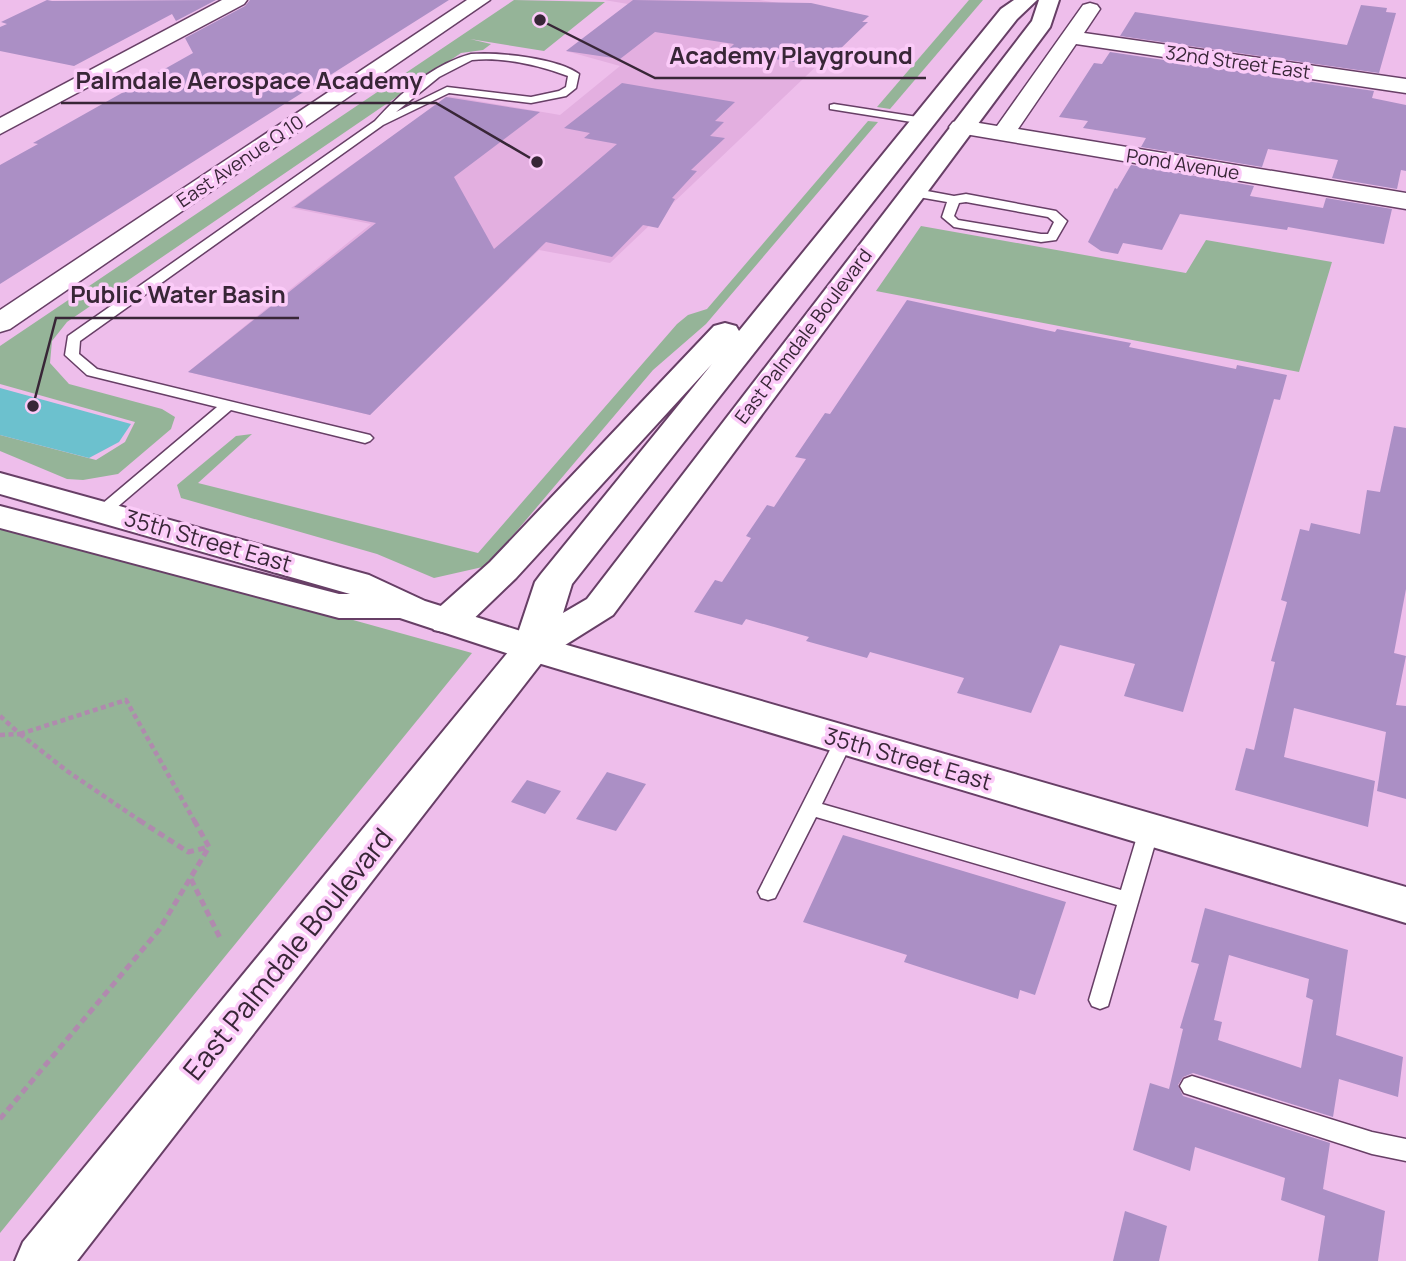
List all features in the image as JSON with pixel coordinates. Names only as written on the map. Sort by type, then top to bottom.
[{"type":"main road","name":"East Palmdale Boulevard","points":[[43,1261],[532,648],[554,582],[801,274],[963,43],[976,32],[1006,19],[1027,0]]},
{"type":"main road","name":"East Palmdale Boulevard","points":[[532,648],[600,607],[1042,22],[1049,0]]},
{"type":"main road","points":[[448,621],[503,570],[757,297],[801,274]]},
{"type":"main road","name":"35th Street East","points":[[0,483],[356,583],[412,609],[532,648],[1406,905]]},
{"type":"main road","points":[[0,503],[71,522],[85,521],[102,512]]},
{"type":"main road","name":"35th Street East","points":[[0,517],[338,606],[412,609]]},
{"type":"street","points":[[0,127],[237,0]]},
{"type":"street","name":"East Avenue Q 10","points":[[0,323],[480,0]]},
{"type":"street","points":[[1003,134],[1090,9]]},
{"type":"street","name":"32nd Street East","points":[[1070,37],[1406,86]]},
{"type":"street","name":"Pond Avenue","points":[[961,127],[1406,201]]},
{"type":"lane","points":[[365,438],[92,372],[72,355],[73,339],[379,123],[447,90],[520,99],[562,94],[571,88],[573,74],[547,66],[484,56],[470,57],[456,63],[392,107],[379,123]]},
{"type":"lane","points":[[834,107],[912,119]]},
{"type":"lane","points":[[911,192],[954,200],[966,198],[1052,214],[1061,221],[1052,237],[1041,238],[954,223],[948,217],[954,200]]},
{"type":"lane","points":[[102,512],[229,404]]},
{"type":"lane","points":[[768,892],[844,740]]},
{"type":"lane","points":[[811,808],[1129,900]]},
{"type":"lane","points":[[1100,1000],[1149,830]]},
{"type":"lane","points":[[1192,1086],[1373,1143],[1406,1150]]},
{"type":"path","points":[[0,735],[19,734],[126,700],[209,847]]},
{"type":"path","points":[[0,716],[43,753],[188,852],[209,847]]},
{"type":"path","points":[[0,1119],[159,930],[209,847]]},
{"type":"path","points":[[190,878],[220,938]]},
{"type":"shaded area","points":[[514,0],[605,2],[544,51],[470,39],[491,44],[483,50],[461,53],[67,322],[52,341],[50,363],[69,384],[162,409],[175,417],[171,429],[118,474],[83,480],[67,479],[0,451],[0,435],[96,460],[125,442],[135,422],[0,384],[0,346]]},
{"type":"shaded area","points":[[604,0],[759,0],[869,16],[610,263],[539,250],[370,415],[188,372],[371,224],[291,208],[449,96],[560,115],[620,66],[566,51],[628,4]]},
{"type":"shaded area","points":[[969,0],[983,0],[890,109],[877,107]]},
{"type":"shaded area","points":[[868,121],[878,122],[706,324],[653,370],[487,566],[434,578],[377,554],[181,498],[177,485],[236,436],[252,434],[198,483],[478,553],[677,324],[688,315],[707,309]]},
{"type":"shaded area","points":[[921,226],[1186,273],[1206,240],[1332,262],[1299,372],[876,291]]},
{"type":"shaded area","points":[[0,388],[131,424],[119,442],[89,458],[0,435]]},
{"type":"shaded area","points":[[0,522],[472,653],[0,1233]]},
{"type":"building","points":[[47,0],[216,0],[176,21],[172,14],[74,66],[0,51],[0,27],[7,24],[1,22]]},
{"type":"building","points":[[250,0],[449,0],[0,284],[0,165],[38,144],[33,143],[193,53],[185,38],[245,6]]},
{"type":"building","points":[[633,0],[811,3],[869,16],[862,22],[868,22],[834,55],[828,54],[819,66],[762,57],[766,53],[730,48],[734,44],[655,32],[620,59],[566,51]]},
{"type":"building","points":[[1361,5],[1387,8],[1386,12],[1396,13],[1379,73],[1120,36],[1135,12],[1347,45]]},
{"type":"building","points":[[1110,52],[1374,91],[1372,98],[1406,105],[1406,171],[1401,170],[1397,189],[1332,178],[1338,160],[1268,149],[1262,167],[1141,147],[1146,138],[1083,128],[1088,121],[1059,117],[1094,63],[1102,64]]},
{"type":"building","points":[[622,83],[735,102],[715,121],[724,122],[710,136],[725,138],[691,170],[697,171],[672,198],[675,199],[658,228],[643,225],[612,257],[546,242],[370,415],[188,372],[376,223],[294,207],[446,97],[540,112],[454,177],[494,249],[617,144],[584,138],[590,133],[564,128]]},
{"type":"building","points":[[1131,165],[1254,186],[1250,196],[1323,208],[1326,198],[1392,209],[1384,244],[1288,227],[1287,230],[1180,214],[1162,250],[1123,243],[1118,254],[1101,251],[1088,242],[1115,188],[1117,189]]},
{"type":"building","points":[[907,300],[1055,332],[1057,329],[1131,343],[1129,347],[1236,369],[1237,365],[1287,375],[1280,400],[1274,399],[1183,712],[1124,696],[1135,664],[1060,645],[1031,713],[957,693],[964,678],[870,652],[867,658],[806,641],[809,637],[746,619],[742,625],[694,612],[715,580],[722,582],[751,538],[746,536],[767,505],[774,507],[806,459],[795,457],[825,413],[830,414]]},
{"type":"building","points":[[1394,426],[1406,428],[1406,589],[1394,653],[1406,656],[1396,705],[1406,706],[1406,799],[1377,791],[1386,732],[1294,708],[1284,757],[1375,781],[1368,827],[1235,790],[1246,748],[1254,750],[1275,662],[1271,661],[1287,602],[1281,600],[1300,529],[1309,531],[1311,523],[1360,534],[1367,490],[1380,492]]},
{"type":"building","points":[[607,772],[646,784],[616,831],[576,819]]},
{"type":"building","points":[[527,780],[561,791],[545,814],[511,802]]},
{"type":"building","points":[[843,835],[1066,902],[1035,995],[1020,990],[1018,999],[904,962],[907,955],[803,922]]},
{"type":"building","points":[[1205,908],[1348,950],[1336,1035],[1403,1057],[1398,1097],[1339,1079],[1333,1117],[1193,1073],[1183,1077],[1178,1085],[1183,1096],[1330,1143],[1323,1189],[1385,1211],[1378,1261],[1318,1261],[1325,1216],[1281,1200],[1285,1178],[1195,1147],[1190,1171],[1133,1150],[1150,1083],[1169,1089],[1183,1029],[1180,1028],[1199,964],[1191,962]],"holes":[[[1229,955],[1309,979],[1306,997],[1313,1000],[1301,1068],[1218,1040],[1222,1022],[1214,1020]]]},
{"type":"building","points":[[1125,1211],[1167,1226],[1159,1261],[1113,1261]]},
{"type":"place","name":"Academy Playground","points":[[540,20]]},
{"type":"place","name":"Palmdale Aerospace Academy","points":[[537,162]]},
{"type":"place","name":"Public Water Basin","points":[[33,406]]}]
